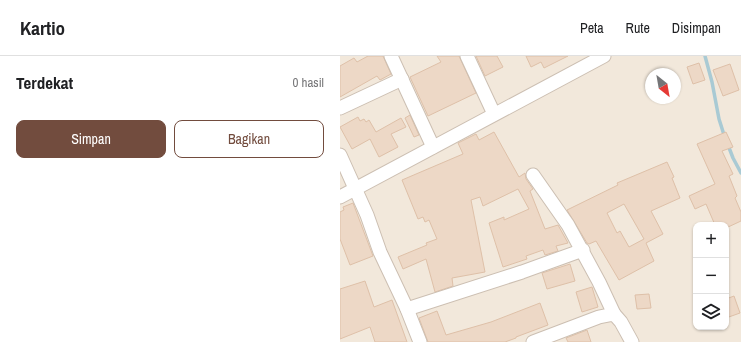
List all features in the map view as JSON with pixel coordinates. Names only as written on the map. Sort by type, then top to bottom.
[{"type":"street","points":[[391,56],[433,147]]},
{"type":"street","points":[[467,56],[494,114]]},
{"type":"street","points":[[340,197],[604,56]]},
{"type":"street","points":[[340,108],[402,78]]},
{"type":"street","points":[[340,155],[356,188],[380,252],[407,309],[420,342]]},
{"type":"street","points":[[533,175],[568,225],[583,250],[614,314],[632,342]]},
{"type":"street","points":[[407,309],[522,272],[583,250]]},
{"type":"street","points":[[533,342],[599,317],[614,314]]},
{"type":"shaded area","points":[[340,56],[741,56],[741,342],[340,342]]},
{"type":"building","points":[[368,56],[383,56],[391,74],[380,80],[377,76],[340,97],[340,66],[354,58],[357,62]]},
{"type":"building","points":[[437,56],[459,56],[476,93],[428,116],[410,77],[441,62]]},
{"type":"building","points":[[476,56],[497,56],[503,67],[485,76]]},
{"type":"building","points":[[526,56],[568,56],[544,68],[541,62],[531,67]]},
{"type":"building","points":[[699,63],[705,80],[693,84],[687,67]]},
{"type":"building","points":[[730,64],[739,90],[723,96],[713,70]]},
{"type":"building","points":[[410,115],[419,135],[414,137],[405,118]]},
{"type":"building","points":[[358,117],[360,121],[364,119],[366,122],[369,120],[376,132],[401,118],[406,127],[391,134],[398,147],[379,157],[370,139],[352,149],[340,127]]},
{"type":"building","points":[[494,132],[519,177],[525,173],[526,179],[533,189],[530,191],[545,229],[558,225],[568,243],[556,246],[558,251],[545,255],[543,250],[526,256],[527,259],[503,267],[489,223],[504,217],[504,220],[529,209],[518,189],[483,206],[480,197],[471,200],[485,272],[452,278],[453,286],[435,292],[426,259],[403,269],[398,257],[427,245],[426,243],[437,239],[429,220],[425,222],[423,217],[418,219],[402,180],[463,154],[458,143],[476,134],[479,140]]},
{"type":"building","points":[[726,132],[733,147],[722,151],[733,174],[729,176],[737,196],[735,198],[741,212],[741,221],[729,227],[729,222],[714,222],[706,204],[695,209],[689,196],[715,184],[697,144]]},
{"type":"building","points":[[667,162],[674,177],[672,178],[680,198],[651,211],[663,234],[646,243],[654,261],[619,280],[596,241],[589,244],[587,243],[567,210],[618,185],[617,183]],"holes":[[[624,204],[644,239],[629,247],[620,231],[617,233],[607,213]]]},
{"type":"building","points":[[353,203],[373,256],[350,265],[340,239],[340,212],[344,210],[343,207]]},
{"type":"building","points":[[570,264],[575,281],[547,289],[542,273]]},
{"type":"building","points":[[365,281],[374,307],[392,300],[407,342],[375,342],[370,327],[340,339],[340,289]]},
{"type":"building","points":[[592,287],[598,307],[582,312],[576,292]]},
{"type":"building","points":[[649,294],[651,308],[637,309],[635,295]]},
{"type":"building","points":[[734,296],[740,313],[729,317],[729,298]]},
{"type":"building","points":[[540,303],[548,325],[505,342],[428,342],[419,318],[437,311],[446,335],[491,322]]},
{"type":"building","points":[[587,330],[591,342],[568,342],[566,338]]},
{"type":"waterway","points":[[705,56],[719,119],[725,138]]},
{"type":"waterway","points":[[728,145],[741,173]]}]
